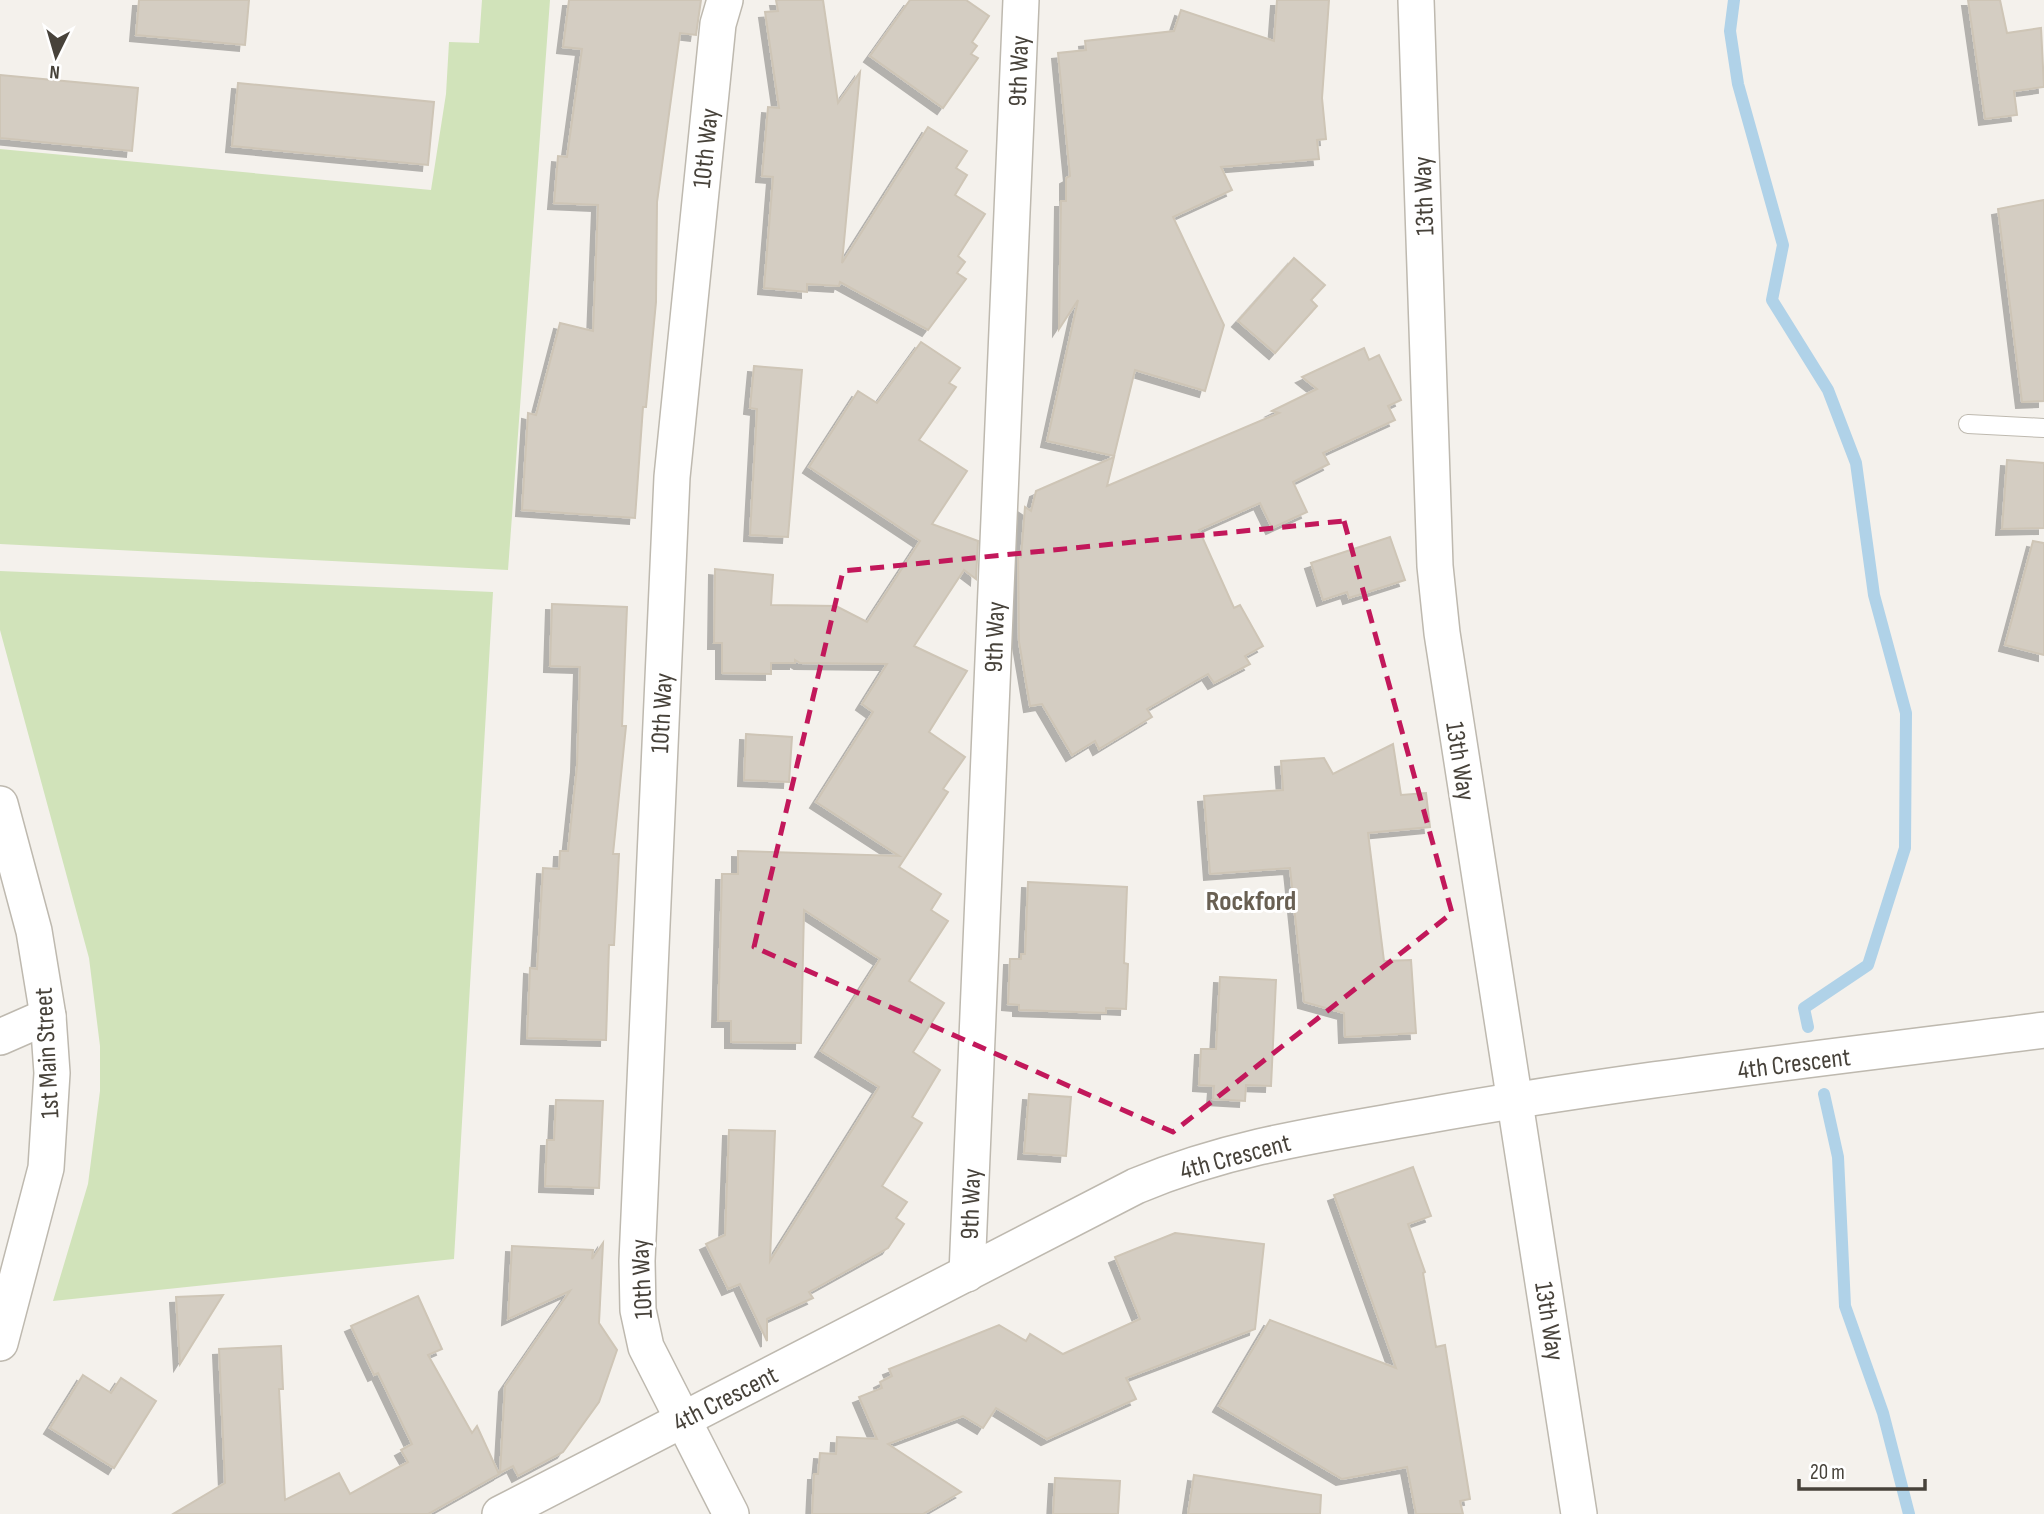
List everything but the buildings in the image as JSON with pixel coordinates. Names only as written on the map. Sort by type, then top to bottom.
[{"type":"street","name":"10th Way","points":[[725,0],[718,24],[672,477],[637,1261],[638,1310],[646,1347],[681,1421],[731,1514]]},
{"type":"street","name":"9th Way","points":[[967,1274],[1021,0]]},
{"type":"street","name":"13th Way","points":[[1416,0],[1435,566],[1456,733],[1516,1099],[1579,1514]]},
{"type":"street","name":"1st Main Street","points":[[0,804],[34,931],[48,1016],[52,1073],[46,1168],[0,1343]]},
{"type":"street","points":[[0,1037],[48,1016]]},
{"type":"street","name":"4th Crescent","points":[[500,1514],[1136,1186],[1191,1164],[1243,1149],[1516,1099],[2044,1030]]},
{"type":"lane","points":[[1968,424],[2044,428]]},
{"type":"highlighted area","points":[[1344,521],[1452,913],[1173,1132],[754,947],[843,571]]},
{"type":"green space","points":[[482,0],[550,0],[508,570],[0,544],[0,149],[431,190],[446,94],[449,42],[479,43]]},
{"type":"green space","points":[[0,571],[493,592],[454,1259],[53,1301],[88,1184],[100,1091],[100,1046],[89,958],[0,630]]},
{"type":"waterway","points":[[1734,0],[1730,31],[1738,84],[1783,245],[1772,300],[1828,390],[1856,463],[1874,595],[1906,713],[1905,848],[1868,965],[1804,1008],[1808,1027]]},
{"type":"waterway","points":[[1824,1094],[1838,1157],[1845,1306],[1883,1413],[1909,1514]]},
{"type":"district","name":"Rockford","points":[[1251,900]]}]
